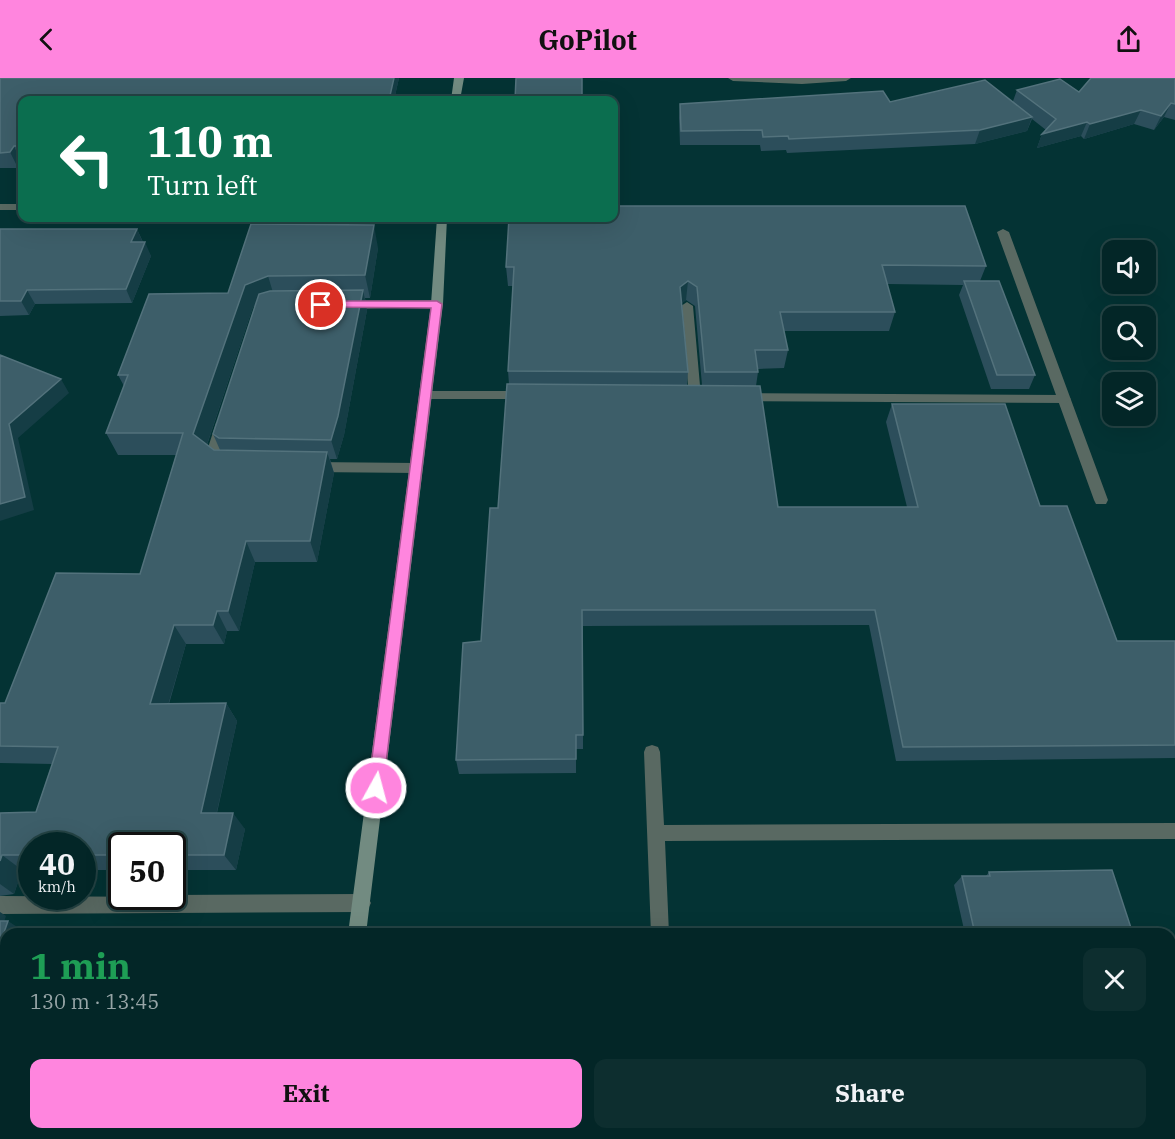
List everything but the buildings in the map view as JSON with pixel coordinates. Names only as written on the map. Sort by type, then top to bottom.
[{"type":"main road","points":[[457,96],[459,78]]},
{"type":"main road","points":[[358,928],[437,304],[442,222]]},
{"type":"street","points":[[733,78],[792,81],[846,78]]},
{"type":"street","points":[[0,207],[18,207]]},
{"type":"street","points":[[1003,232],[1101,500]]},
{"type":"street","points":[[333,305],[437,304]]},
{"type":"street","points":[[687,306],[695,397]]},
{"type":"street","points":[[425,395],[542,396]]},
{"type":"street","points":[[730,397],[1065,399]]},
{"type":"street","points":[[227,412],[212,457],[224,465],[236,465]]},
{"type":"street","points":[[296,466],[416,468]]},
{"type":"street","points":[[652,752],[660,928]]},
{"type":"street","points":[[656,833],[1175,831]]},
{"type":"street","points":[[0,905],[362,903]]},
{"type":"route","points":[[321,305],[437,304],[376,788]]}]
